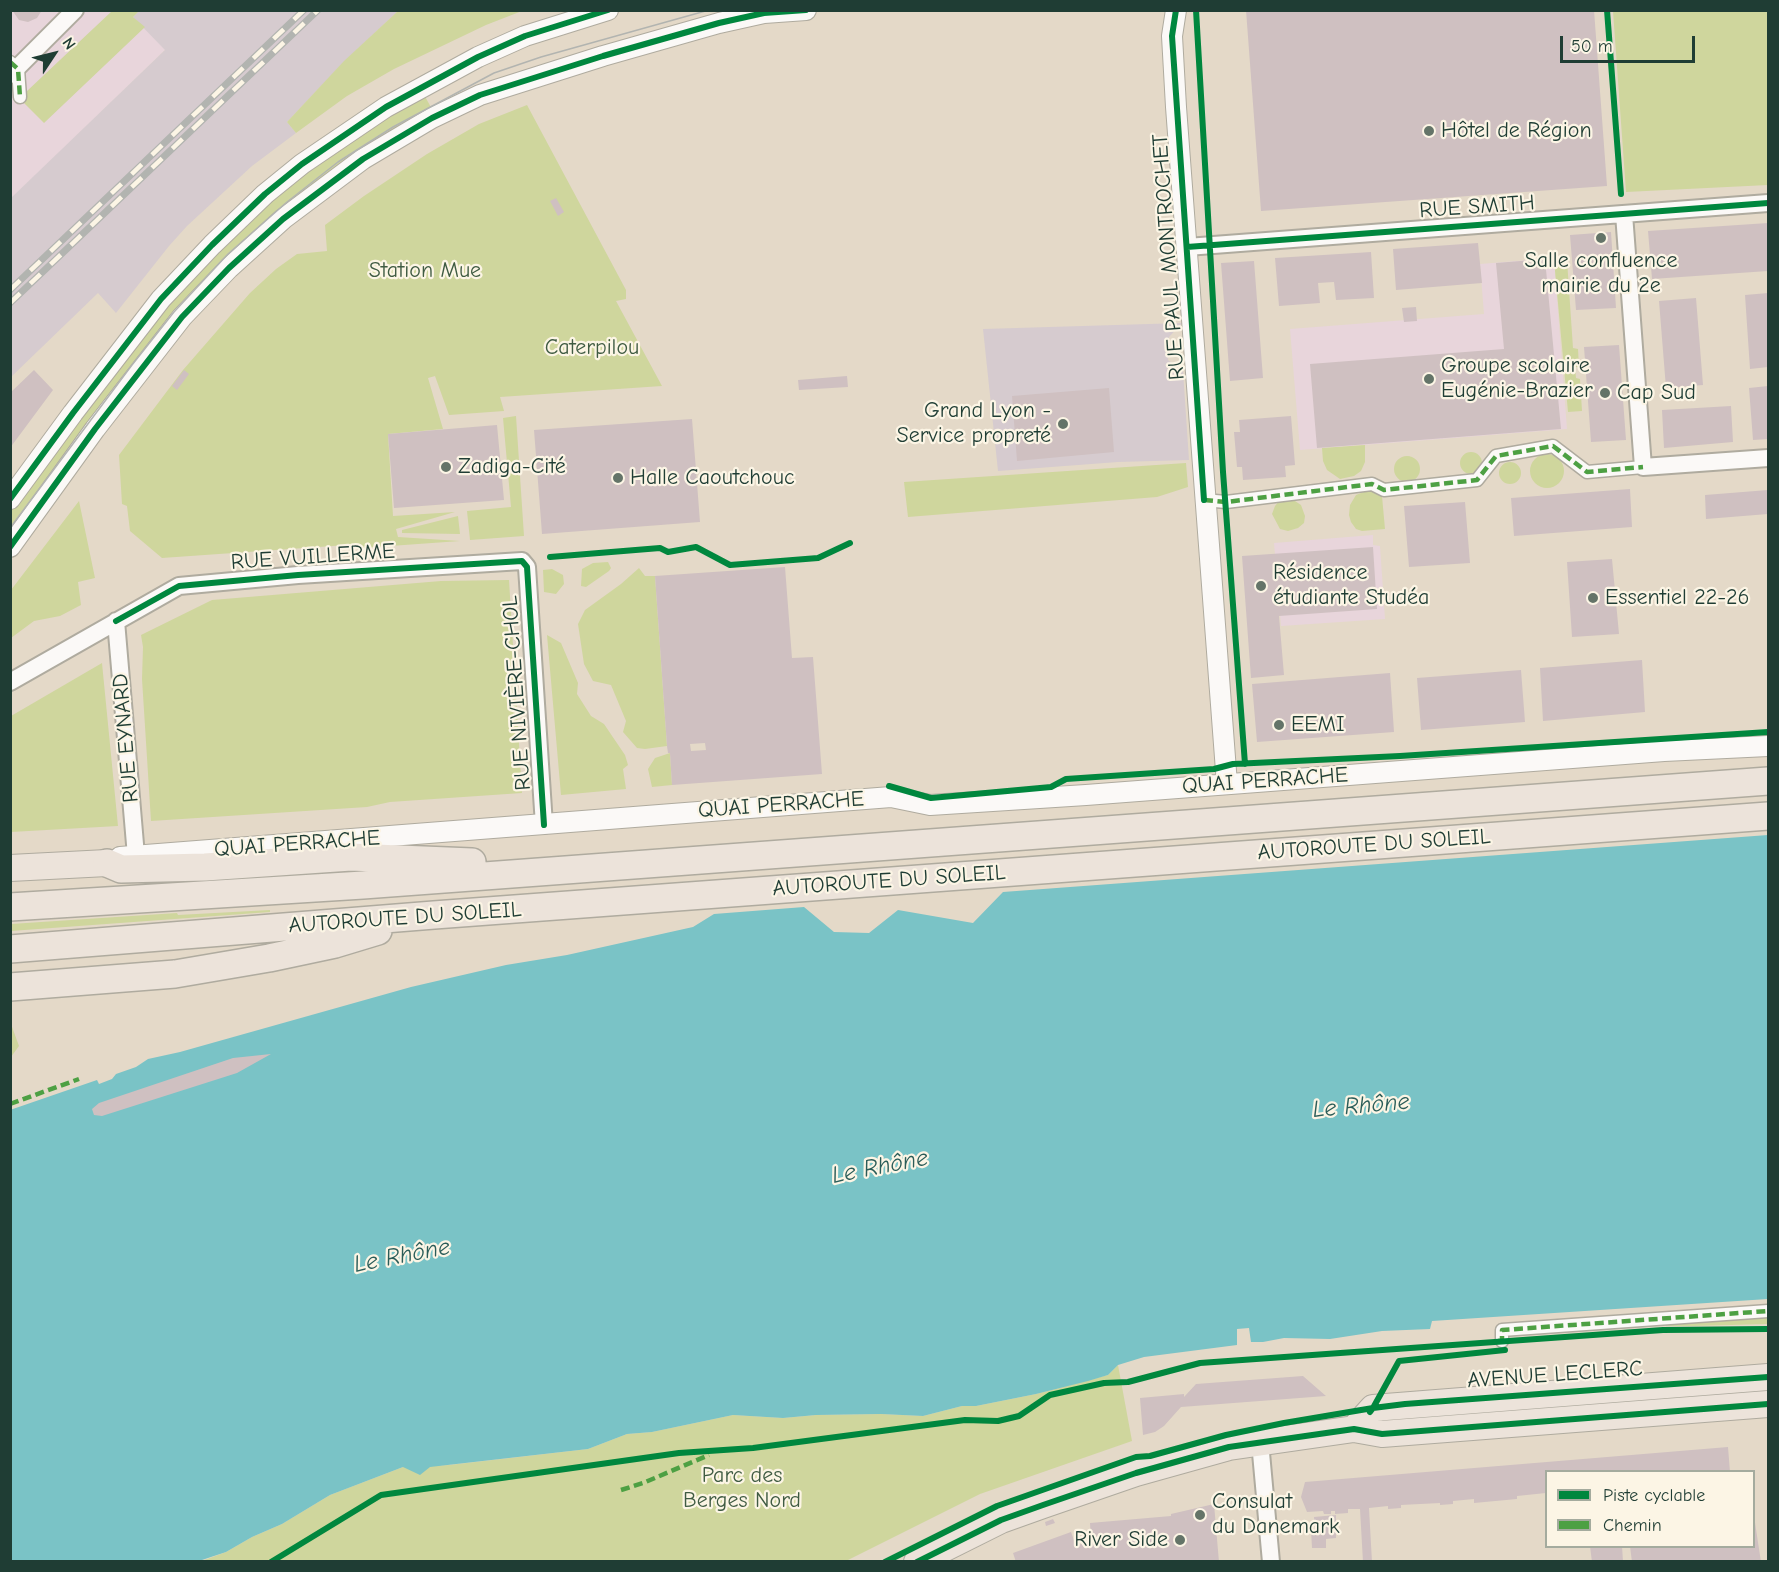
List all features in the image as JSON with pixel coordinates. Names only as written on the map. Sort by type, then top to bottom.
[{"type":"highway","name":"AUTOROUTE DU SOLEIL","points":[[10,908],[385,884],[591,867],[1768,782]]},
{"type":"highway","name":"AUTOROUTE DU SOLEIL","points":[[10,949],[434,915],[1768,816]]},
{"type":"highway","points":[[107,863],[121,869],[205,867],[351,857],[591,867]]},
{"type":"highway","points":[[10,987],[175,974],[335,944],[434,915]]},
{"type":"highway","points":[[10,1002],[65,984]]},
{"type":"main road","name":"QUAI PERRACHE","points":[[10,868],[107,863]]},
{"type":"main road","name":"AVENUE LECLERC","points":[[1354,1430],[1373,1408],[1768,1377]]},
{"type":"main road","points":[[1699,1382],[1694,1396],[1700,1410]]},
{"type":"main road","points":[[1670,1384],[1676,1399],[1673,1412]]},
{"type":"main road","name":"AVENUE LECLERC","points":[[917,1562],[1001,1520],[1209,1451],[1354,1430],[1382,1434],[1768,1404]]},
{"type":"street","points":[[20,97],[13,69],[75,10]]},
{"type":"street","points":[[10,499],[161,299],[265,194],[293,171],[386,107],[478,57],[525,36],[608,10]]},
{"type":"street","points":[[10,547],[116,401],[182,317],[229,268],[283,219],[363,159],[432,118],[480,95],[603,56],[719,23],[764,13],[806,10]]},
{"type":"street","name":"RUE PAUL MONTROCHET","points":[[1176,10],[1172,36],[1204,500],[1227,784]]},
{"type":"street","name":"RUE SMITH","points":[[1187,247],[1768,203]]},
{"type":"street","points":[[1624,214],[1643,467]]},
{"type":"street","points":[[1204,500],[1226,502],[1372,484],[1384,490],[1477,480],[1496,456],[1553,446],[1587,472],[1768,458]]},
{"type":"street","name":"RUE VUILLERME","points":[[10,682],[179,586],[297,575],[522,561]]},
{"type":"street","name":"RUE NIVIÈRE-CHOL","points":[[522,561],[527,567],[544,825]]},
{"type":"street","name":"RUE EYNARD","points":[[116,621],[136,856]]},
{"type":"street","name":"QUAI PERRACHE","points":[[107,863],[118,857],[891,797],[930,805],[1664,751],[1768,746]]},
{"type":"street","points":[[1502,1341],[1502,1330],[1768,1311]]},
{"type":"street","points":[[1260,1442],[1271,1562]]},
{"type":"shaded area","points":[[11,11],[139,11],[133,17],[166,49],[11,199]]},
{"type":"shaded area","points":[[139,11],[398,11],[344,62],[287,122],[296,133],[252,166],[187,226],[116,313],[98,293],[11,377],[11,198],[165,50],[133,17]]},
{"type":"shaded area","name":"Groupe scolaire Eugénie-Brazier","points":[[1554,258],[1567,429],[1300,450],[1290,329],[1484,314],[1480,264]]},
{"type":"shaded area","points":[[1182,323],[1169,337],[1168,360],[1183,371],[1189,460],[1118,462],[998,471],[983,329]]},
{"type":"shaded area","points":[[1373,535],[1373,545],[1380,546],[1385,619],[1281,626],[1274,543]]},
{"type":"green space","points":[[112,11],[139,11],[133,17],[145,27],[44,123],[24,103],[26,92]]},
{"type":"green space","points":[[398,11],[522,11],[486,25],[394,69],[347,96],[296,133],[287,122],[344,61]]},
{"type":"green space","points":[[1613,11],[1768,11],[1768,185],[1626,192]]},
{"type":"green space","points":[[422,91],[433,111],[261,232],[11,534],[11,510],[133,343],[207,262],[271,201],[334,152]]},
{"type":"green space","points":[[527,105],[626,290],[626,299],[616,301],[662,386],[500,397],[504,411],[449,415],[435,376],[428,378],[443,429],[388,434],[393,516],[455,512],[396,529],[398,537],[460,541],[362,548],[361,544],[162,558],[130,531],[127,506],[122,504],[119,455],[183,370],[250,293],[276,269],[297,254],[327,251],[325,225],[364,196],[427,154],[479,124]]},
{"type":"green space","points":[[1554,260],[1567,260],[1573,348],[1578,349],[1579,367],[1575,367],[1576,378],[1580,379],[1582,411],[1568,412]]},
{"type":"green space","points":[[516,416],[524,536],[470,540],[467,511],[511,507],[503,418]]},
{"type":"green space","points":[[1365,445],[1365,462],[1361,471],[1354,476],[1340,479],[1327,470],[1323,461],[1322,448]]},
{"type":"green space","points":[[1471,452],[1479,455],[1482,463],[1479,471],[1471,474],[1463,471],[1460,463],[1463,455]]},
{"type":"green space","points":[[1547,454],[1559,459],[1564,471],[1559,483],[1547,488],[1535,483],[1530,471],[1535,459]]},
{"type":"green space","points":[[1407,456],[1416,460],[1420,469],[1416,478],[1407,482],[1398,478],[1394,469],[1398,460]]},
{"type":"green space","points":[[1510,462],[1518,465],[1521,473],[1518,481],[1510,484],[1502,481],[1499,473],[1502,465]]},
{"type":"green space","points":[[1186,463],[1188,487],[1157,497],[908,517],[904,482]]},
{"type":"green space","points":[[1366,491],[1376,491],[1382,496],[1385,529],[1362,531],[1356,529],[1351,522],[1350,505],[1356,495]]},
{"type":"green space","points":[[1289,497],[1301,505],[1305,516],[1304,523],[1288,531],[1280,529],[1272,514],[1280,500]]},
{"type":"green space","points":[[79,501],[95,578],[78,582],[81,605],[60,616],[34,621],[11,638],[11,590]]},
{"type":"green space","points":[[458,516],[460,534],[402,533],[402,530]]},
{"type":"green space","points":[[608,562],[611,568],[609,571],[586,587],[581,586],[582,569],[593,563]]},
{"type":"green space","points":[[639,568],[645,576],[655,576],[667,746],[645,749],[637,748],[623,732],[626,721],[611,685],[593,681],[584,664],[578,624],[585,610]]},
{"type":"green space","points":[[552,569],[563,575],[564,584],[556,594],[544,592],[543,570]]},
{"type":"green space","points":[[509,580],[522,793],[390,802],[367,807],[151,821],[141,635],[212,600],[441,581]]},
{"type":"green space","points":[[547,635],[561,643],[578,683],[577,694],[591,716],[604,724],[625,755],[628,765],[623,769],[626,789],[561,795]]},
{"type":"green space","points":[[102,663],[118,826],[11,832],[11,716]]},
{"type":"green space","points":[[670,753],[672,785],[652,787],[648,769],[655,758]]},
{"type":"green space","points":[[270,910],[270,912],[11,931],[11,924],[177,913],[178,915]]},
{"type":"green space","points":[[11,1024],[19,1046],[10,1057]]},
{"type":"green space","points":[[1768,1317],[1768,1324],[1666,1326],[1664,1324]]},
{"type":"green space","name":"Parc des Berges Nord","points":[[1118,1365],[1132,1441],[980,1494],[846,1561],[199,1562],[226,1552],[282,1524],[330,1495],[403,1467],[449,1465],[588,1449],[627,1434],[652,1432],[733,1415],[783,1418],[881,1414],[923,1416],[962,1406],[976,1406],[1036,1394],[1108,1375]]},
{"type":"water","name":"Le Rhône","points":[[1768,835],[1768,1299],[1432,1321],[1430,1329],[1382,1331],[1330,1339],[1284,1338],[1251,1342],[1249,1328],[1237,1329],[1237,1345],[1144,1357],[1118,1365],[1108,1375],[1088,1381],[1036,1394],[976,1406],[962,1406],[923,1416],[881,1414],[783,1418],[733,1415],[652,1432],[627,1434],[588,1449],[430,1467],[420,1475],[403,1467],[330,1495],[282,1524],[226,1552],[199,1561],[11,1561],[10,1110],[97,1080],[99,1084],[148,1059],[411,987],[693,927],[714,914],[804,907],[834,932],[869,933],[898,910],[973,923],[1003,892]]},
{"type":"building","points":[[12,10],[42,10],[37,18],[28,22],[19,20]]},
{"type":"building","name":"Hôtel de Région","points":[[1246,10],[1594,10],[1607,186],[1261,211]]},
{"type":"building","points":[[556,198],[564,212],[558,216],[550,201]]},
{"type":"building","points":[[1768,223],[1768,271],[1652,279],[1648,231]]},
{"type":"building","points":[[1611,232],[1616,308],[1576,310],[1570,235]]},
{"type":"building","points":[[1478,243],[1482,283],[1396,290],[1393,249]]},
{"type":"building","points":[[1371,252],[1374,298],[1336,300],[1334,282],[1318,283],[1320,303],[1279,306],[1275,258]]},
{"type":"building","name":"Groupe scolaire Eugénie-Brazier","points":[[1545,259],[1561,429],[1317,448],[1310,364],[1504,349],[1496,263]]},
{"type":"building","points":[[1254,261],[1263,378],[1230,381],[1221,263]]},
{"type":"building","points":[[1768,293],[1768,367],[1750,369],[1745,295]]},
{"type":"building","points":[[1696,298],[1703,385],[1666,388],[1659,301]]},
{"type":"building","points":[[1416,307],[1417,321],[1404,322],[1402,308]]},
{"type":"building","name":"Cap Sud","points":[[1619,345],[1626,440],[1591,442],[1584,347]]},
{"type":"building","points":[[34,370],[53,390],[10,448],[10,393]]},
{"type":"building","points":[[184,370],[189,374],[177,390],[172,386]]},
{"type":"building","points":[[847,376],[848,387],[799,390],[798,380]]},
{"type":"building","points":[[1768,386],[1768,439],[1753,440],[1749,388]]},
{"type":"building","name":"Grand Lyon - Service propreté","points":[[1109,388],[1114,452],[1017,461],[1012,396]]},
{"type":"building","points":[[1731,406],[1733,442],[1664,448],[1662,410]]},
{"type":"building","points":[[1291,416],[1295,465],[1285,466],[1286,477],[1243,480],[1242,467],[1237,467],[1234,432],[1240,432],[1239,420]]},
{"type":"building","name":"Halle Caoutchouc","points":[[692,419],[700,522],[542,534],[534,430]]},
{"type":"building","name":"Zadiga-Cité","points":[[497,425],[504,500],[394,508],[388,434]]},
{"type":"building","points":[[1630,489],[1632,527],[1514,536],[1511,498]]},
{"type":"building","points":[[1768,490],[1768,514],[1706,519],[1705,495]]},
{"type":"building","points":[[1465,502],[1470,563],[1409,567],[1404,506]]},
{"type":"building","points":[[1373,547],[1377,609],[1279,616],[1284,675],[1251,678],[1242,556]]},
{"type":"building","name":"Essentiel 22-26","points":[[1612,559],[1619,634],[1572,637],[1567,562]]},
{"type":"building","points":[[785,567],[792,658],[813,657],[822,774],[672,785],[670,753],[668,753],[667,746],[655,576]],"holes":[[[705,743],[706,750],[691,751],[690,744]]]},
{"type":"building","points":[[1642,660],[1645,712],[1543,721],[1540,668]]},
{"type":"building","points":[[1521,670],[1525,722],[1421,730],[1417,678]]},
{"type":"building","points":[[1390,673],[1394,732],[1257,742],[1252,684]]},
{"type":"building","points":[[271,1054],[237,1073],[102,1116],[94,1115],[92,1109],[99,1103],[233,1058]]},
{"type":"building","points":[[1303,1376],[1326,1396],[1181,1407],[1164,1426],[1155,1432],[1143,1435],[1140,1398],[1184,1394],[1184,1397],[1196,1384]]},
{"type":"building","points":[[1728,1447],[1730,1470],[1545,1470],[1545,1493],[1517,1496],[1517,1499],[1474,1503],[1474,1499],[1453,1501],[1453,1504],[1401,1505],[1401,1508],[1388,1509],[1388,1506],[1369,1508],[1372,1562],[1363,1562],[1360,1509],[1348,1509],[1348,1513],[1335,1514],[1335,1511],[1331,1511],[1331,1514],[1324,1514],[1323,1511],[1307,1512],[1301,1497],[1305,1482]]},
{"type":"building","points":[[1214,1504],[1219,1562],[1016,1562],[1013,1553],[1071,1532],[1076,1546],[1091,1540],[1090,1523],[1171,1516],[1171,1514]]},
{"type":"building","points":[[1336,1515],[1336,1538],[1326,1539],[1326,1548],[1312,1548],[1311,1530],[1315,1530],[1314,1517]]},
{"type":"building","points":[[1053,1519],[1055,1523],[1046,1526],[1045,1522]]},
{"type":"building","points":[[1755,1523],[1761,1562],[1632,1562],[1630,1548],[1755,1548]]},
{"type":"building","points":[[1590,1548],[1622,1548],[1623,1562],[1592,1562]]},
{"type":"tram line","points":[[10,528],[174,312],[228,254],[287,202],[338,162],[393,127],[494,73],[541,57],[709,10]]},
{"type":"railway","points":[[10,290],[304,10]]},
{"type":"railway","points":[[10,303],[318,10]]},
{"type":"marked path","points":[[10,62],[18,69],[20,97]]},
{"type":"marked path","points":[[1204,500],[1226,502],[1372,484],[1384,490],[1477,480],[1496,456],[1553,446],[1587,472],[1643,467]]},
{"type":"marked path","points":[[10,1104],[79,1079]]},
{"type":"marked path","points":[[1498,1341],[1502,1341],[1502,1330],[1768,1311]]},
{"type":"marked path","points":[[621,1490],[709,1455]]},
{"type":"cycle path","points":[[10,499],[161,299],[265,194],[302,164],[386,107],[478,57],[525,36],[608,10]]},
{"type":"cycle path","points":[[10,547],[95,429],[182,317],[229,268],[283,219],[363,159],[432,118],[480,95],[603,56],[719,23],[764,13],[806,10]]},
{"type":"cycle path","points":[[1176,10],[1172,36],[1204,500]]},
{"type":"cycle path","points":[[1196,10],[1223,472],[1245,764]]},
{"type":"cycle path","points":[[1607,10],[1621,194]]},
{"type":"cycle path","points":[[1187,247],[1768,203]]},
{"type":"cycle path","points":[[550,557],[660,548],[668,552],[696,547],[730,565],[818,558],[850,543]]},
{"type":"cycle path","points":[[116,621],[179,586],[298,575],[522,561],[527,567],[544,825]]},
{"type":"cycle path","points":[[889,786],[931,798],[1051,787],[1066,779],[1214,769],[1233,764],[1400,756],[1768,732]]},
{"type":"cycle path","points":[[271,1562],[381,1495],[679,1453],[753,1448],[965,1420],[998,1421],[1019,1416],[1050,1395],[1104,1383],[1128,1382],[1200,1363],[1663,1330],[1768,1329]]},
{"type":"cycle path","points":[[885,1562],[997,1506],[1136,1457],[1150,1456],[1226,1435],[1284,1423],[1373,1408],[1399,1361],[1505,1350]]},
{"type":"cycle path","points":[[1370,1412],[1373,1408],[1405,1404],[1768,1377]]},
{"type":"cycle path","points":[[917,1562],[1001,1520],[1136,1473],[1229,1447],[1354,1429],[1382,1434],[1768,1404]]},
{"type":"place","name":"Hôtel de Région","points":[[1429,131]]},
{"type":"place","name":"Salle confluence mairie du 2e","points":[[1601,238]]},
{"type":"place","name":"Groupe scolaire Eugénie-Brazier","points":[[1429,379]]},
{"type":"place","name":"Cap Sud","points":[[1605,393]]},
{"type":"place","name":"Grand Lyon - Service propreté","points":[[1063,424]]},
{"type":"place","name":"Zadiga-Cité","points":[[446,467]]},
{"type":"place","name":"Halle Caoutchouc","points":[[618,478]]},
{"type":"place","name":"Résidence étudiante Studéa","points":[[1261,586]]},
{"type":"place","name":"Essentiel 22-26","points":[[1593,598]]},
{"type":"place","name":"EEMI","points":[[1279,725]]},
{"type":"place","name":"Consulat du Danemark","points":[[1200,1515]]},
{"type":"place","name":"River Side","points":[[1180,1540]]},
{"type":"park label","name":"Station Mue","points":[[425,271]]},
{"type":"park label","name":"Caterpilou","points":[[592,348]]}]
